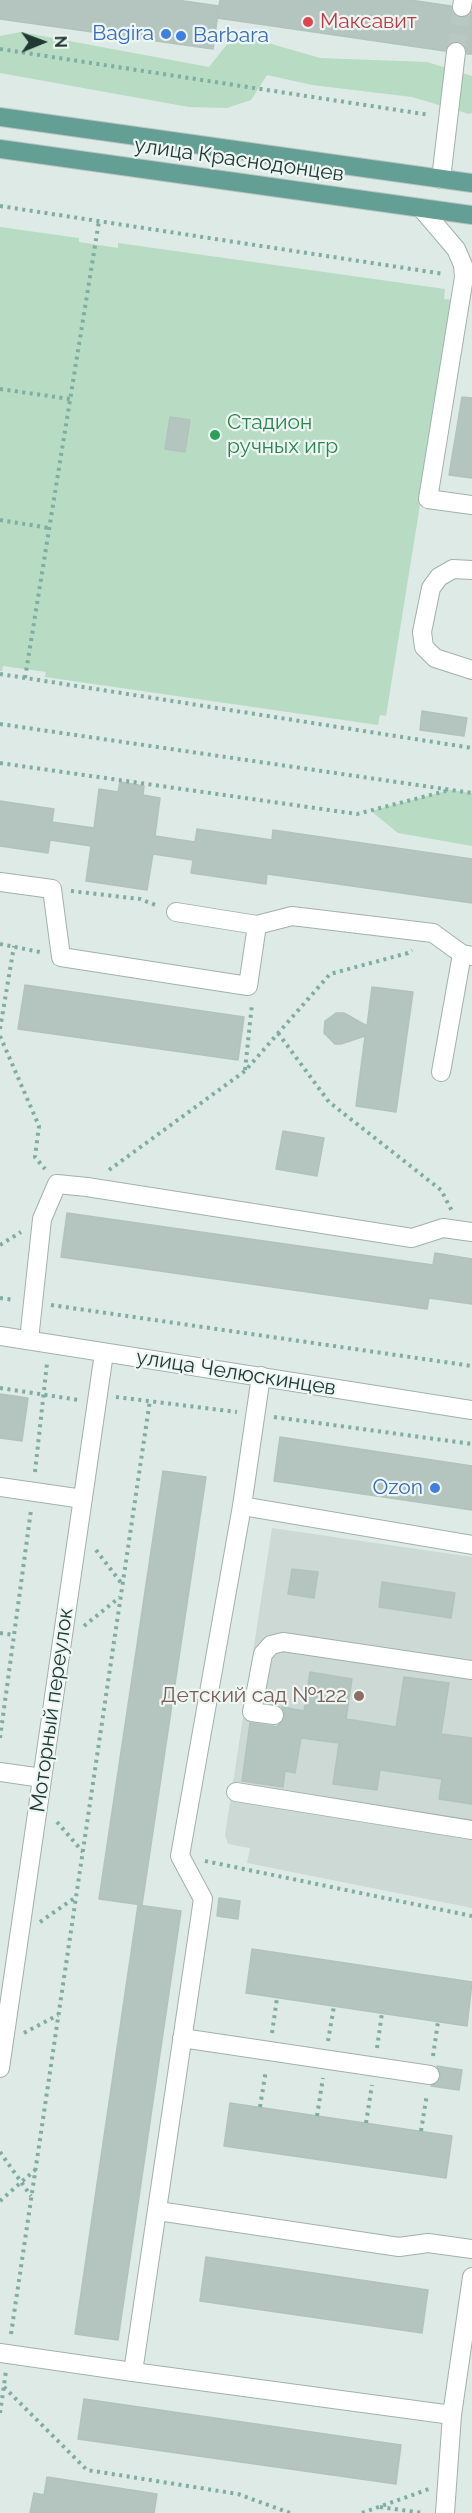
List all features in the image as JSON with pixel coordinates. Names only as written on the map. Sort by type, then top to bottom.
[{"type":"main road","name":"улица Краснодонцев","points":[[0,117],[472,183]]},
{"type":"main road","name":"улица Краснодонцев","points":[[0,149],[472,215]]},
{"type":"street","points":[[441,179],[456,52]]},
{"type":"street","points":[[421,208],[456,249],[463,265],[465,318],[428,499],[472,505]]},
{"type":"street","points":[[472,570],[453,569],[439,577],[431,588],[422,632],[424,647],[435,658],[472,670]]},
{"type":"street","points":[[0,882],[52,889],[61,957],[248,986],[257,925]]},
{"type":"street","points":[[176,912],[257,925],[292,916],[433,933],[467,955],[441,1072]]},
{"type":"street","points":[[29,1340],[42,1219],[57,1184],[412,1238],[443,1228],[467,1231]]},
{"type":"street","name":"улица Челюскинцев","points":[[0,1335],[472,1410]]},
{"type":"street","name":"Моторный переулок","points":[[0,2068],[104,1353]]},
{"type":"street","points":[[133,2372],[203,1899],[180,1856],[242,1506],[261,1376]]},
{"type":"street","points":[[0,1486],[83,1499]]},
{"type":"street","points":[[242,1506],[472,1545]]},
{"type":"street","points":[[274,1715],[252,1712],[262,1653],[271,1645],[283,1642],[472,1670]]},
{"type":"street","points":[[0,1772],[42,1778]]},
{"type":"street","points":[[236,1792],[472,1830]]},
{"type":"street","points":[[182,2038],[430,2074]]},
{"type":"street","points":[[158,2211],[399,2247],[428,2243],[472,2250]]},
{"type":"street","points":[[445,2513],[452,2415],[468,2328],[472,2277]]},
{"type":"street","points":[[4,2353],[452,2415]]},
{"type":"path","points":[[0,49],[448,118]]},
{"type":"path","points":[[0,206],[464,278]]},
{"type":"path","points":[[25,678],[99,221]]},
{"type":"path","points":[[0,389],[70,399]]},
{"type":"path","points":[[0,520],[49,528]]},
{"type":"path","points":[[0,674],[472,748]]},
{"type":"path","points":[[0,724],[472,793]]},
{"type":"path","points":[[0,763],[357,814],[450,790]]},
{"type":"path","points":[[52,889],[140,899],[176,912]]},
{"type":"path","points":[[87,1187],[245,1071],[330,974],[408,953],[433,933]]},
{"type":"path","points":[[0,944],[61,957]]},
{"type":"path","points":[[0,1029],[14,946]]},
{"type":"path","points":[[245,1071],[254,1009],[248,986]]},
{"type":"path","points":[[278,1033],[329,1102],[441,1190],[467,1231]]},
{"type":"path","points":[[0,1036],[39,1126],[35,1157],[57,1184]]},
{"type":"path","points":[[0,1298],[472,1366]]},
{"type":"path","points":[[0,1738],[50,1343]]},
{"type":"path","points":[[0,2413],[4,2386],[4,2353],[36,2169],[150,1400]]},
{"type":"path","points":[[79,1526],[123,1585]]},
{"type":"path","points":[[62,1643],[121,1597]]},
{"type":"path","points":[[0,1633],[14,1635]]},
{"type":"path","points":[[38,1801],[83,1852]]},
{"type":"path","points":[[180,1856],[472,1916]]},
{"type":"path","points":[[19,1938],[76,1896]]},
{"type":"path","points":[[3,2044],[58,2015]]},
{"type":"path","points":[[0,2151],[31,2196]]},
{"type":"path","points":[[0,2201],[36,2169]]},
{"type":"path","points":[[4,2386],[87,2470],[238,2494],[290,2513]]},
{"type":"path","points":[[362,2513],[449,2481]]},
{"type":"path","points":[[378,2507],[423,2513]]},
{"type":"shaded area","name":"Детский сад №122","points":[[272,1528],[472,1557],[472,1908],[247,1863],[250,1848],[228,1844],[225,1835]]},
{"type":"green space","points":[[21,32],[209,67],[228,43],[251,38],[320,58],[427,62],[472,76],[472,113],[412,97],[312,85],[267,75],[251,100],[227,108],[189,107],[0,73],[0,36]]},
{"type":"green space","name":"Стадион ручных игр","points":[[0,227],[79,238],[79,242],[118,248],[118,243],[445,289],[444,299],[453,300],[386,716],[380,715],[378,725],[45,677],[46,672],[3,666],[0,671]]},
{"type":"green space","points":[[450,790],[472,793],[472,846],[398,833],[371,811]]},
{"type":"building","points":[[0,0],[177,0],[219,6],[213,49],[0,19]]},
{"type":"building","points":[[220,0],[410,0],[451,6],[452,12],[460,18],[467,17],[472,11],[472,54],[467,54],[466,47],[458,41],[451,42],[445,51],[217,18]]},
{"type":"building","points":[[462,397],[472,398],[472,478],[449,475]]},
{"type":"building","points":[[170,417],[190,420],[185,452],[165,449]]},
{"type":"building","points":[[422,711],[467,718],[464,736],[420,730]]},
{"type":"building","points":[[120,782],[144,786],[143,795],[160,798],[155,836],[195,842],[197,829],[272,840],[273,830],[472,859],[472,903],[267,874],[266,884],[191,873],[193,860],[153,854],[147,890],[86,881],[91,846],[50,840],[48,853],[0,846],[0,801],[54,809],[52,822],[94,828],[99,789],[118,792]]},
{"type":"building","points":[[25,985],[244,1017],[238,1060],[18,1029]]},
{"type":"building","points":[[372,987],[413,992],[396,1112],[356,1106],[365,1036],[335,1044],[324,1033],[325,1021],[336,1013],[344,1013],[367,1026]]},
{"type":"building","points":[[283,1131],[324,1138],[317,1176],[276,1169]]},
{"type":"building","points":[[67,1213],[433,1265],[435,1253],[472,1259],[472,1304],[429,1298],[427,1309],[61,1257]]},
{"type":"building","points":[[0,1394],[28,1398],[22,1441],[0,1438]]},
{"type":"building","points":[[280,1437],[472,1466],[472,1510],[274,1481]]},
{"type":"building","points":[[163,1471],[206,1477],[142,1905],[99,1899]]},
{"type":"building","points":[[292,1569],[318,1572],[314,1598],[288,1594]]},
{"type":"building","points":[[382,1582],[455,1593],[451,1618],[379,1607]]},
{"type":"building","points":[[310,1672],[352,1679],[346,1719],[396,1727],[404,1677],[449,1683],[441,1734],[472,1738],[472,1804],[439,1799],[442,1779],[380,1770],[377,1790],[333,1784],[339,1743],[301,1738],[295,1773],[285,1771],[283,1787],[242,1781],[250,1723],[277,1727],[285,1717],[282,1707],[304,1711]]},
{"type":"building","points":[[219,1898],[240,1901],[238,1919],[217,1916]]},
{"type":"building","points":[[138,1905],[181,1911],[118,2340],[75,2334]]},
{"type":"building","points":[[252,1949],[472,1982],[467,2026],[246,1993]]},
{"type":"building","points":[[437,2066],[462,2070],[459,2090],[431,2086],[441,2077]]},
{"type":"building","points":[[230,2103],[452,2136],[446,2178],[224,2146]]},
{"type":"building","points":[[206,2257],[428,2290],[422,2333],[200,2301]]},
{"type":"building","points":[[84,2399],[401,2445],[396,2484],[78,2439]]},
{"type":"building","points":[[47,2477],[157,2494],[154,2513],[30,2513],[34,2493],[44,2495]]},
{"type":"tunnel","points":[[456,52],[462,7]]},
{"type":"place","name":"Максавит","points":[[308,22]]},
{"type":"place","name":"Bagira","points":[[166,34]]},
{"type":"place","name":"Barbara","points":[[181,36]]},
{"type":"place","name":"Стадион ручных игр","points":[[215,435]]},
{"type":"place","name":"Ozon","points":[[435,1488]]},
{"type":"place","name":"Детский сад №122","points":[[359,1696]]}]
